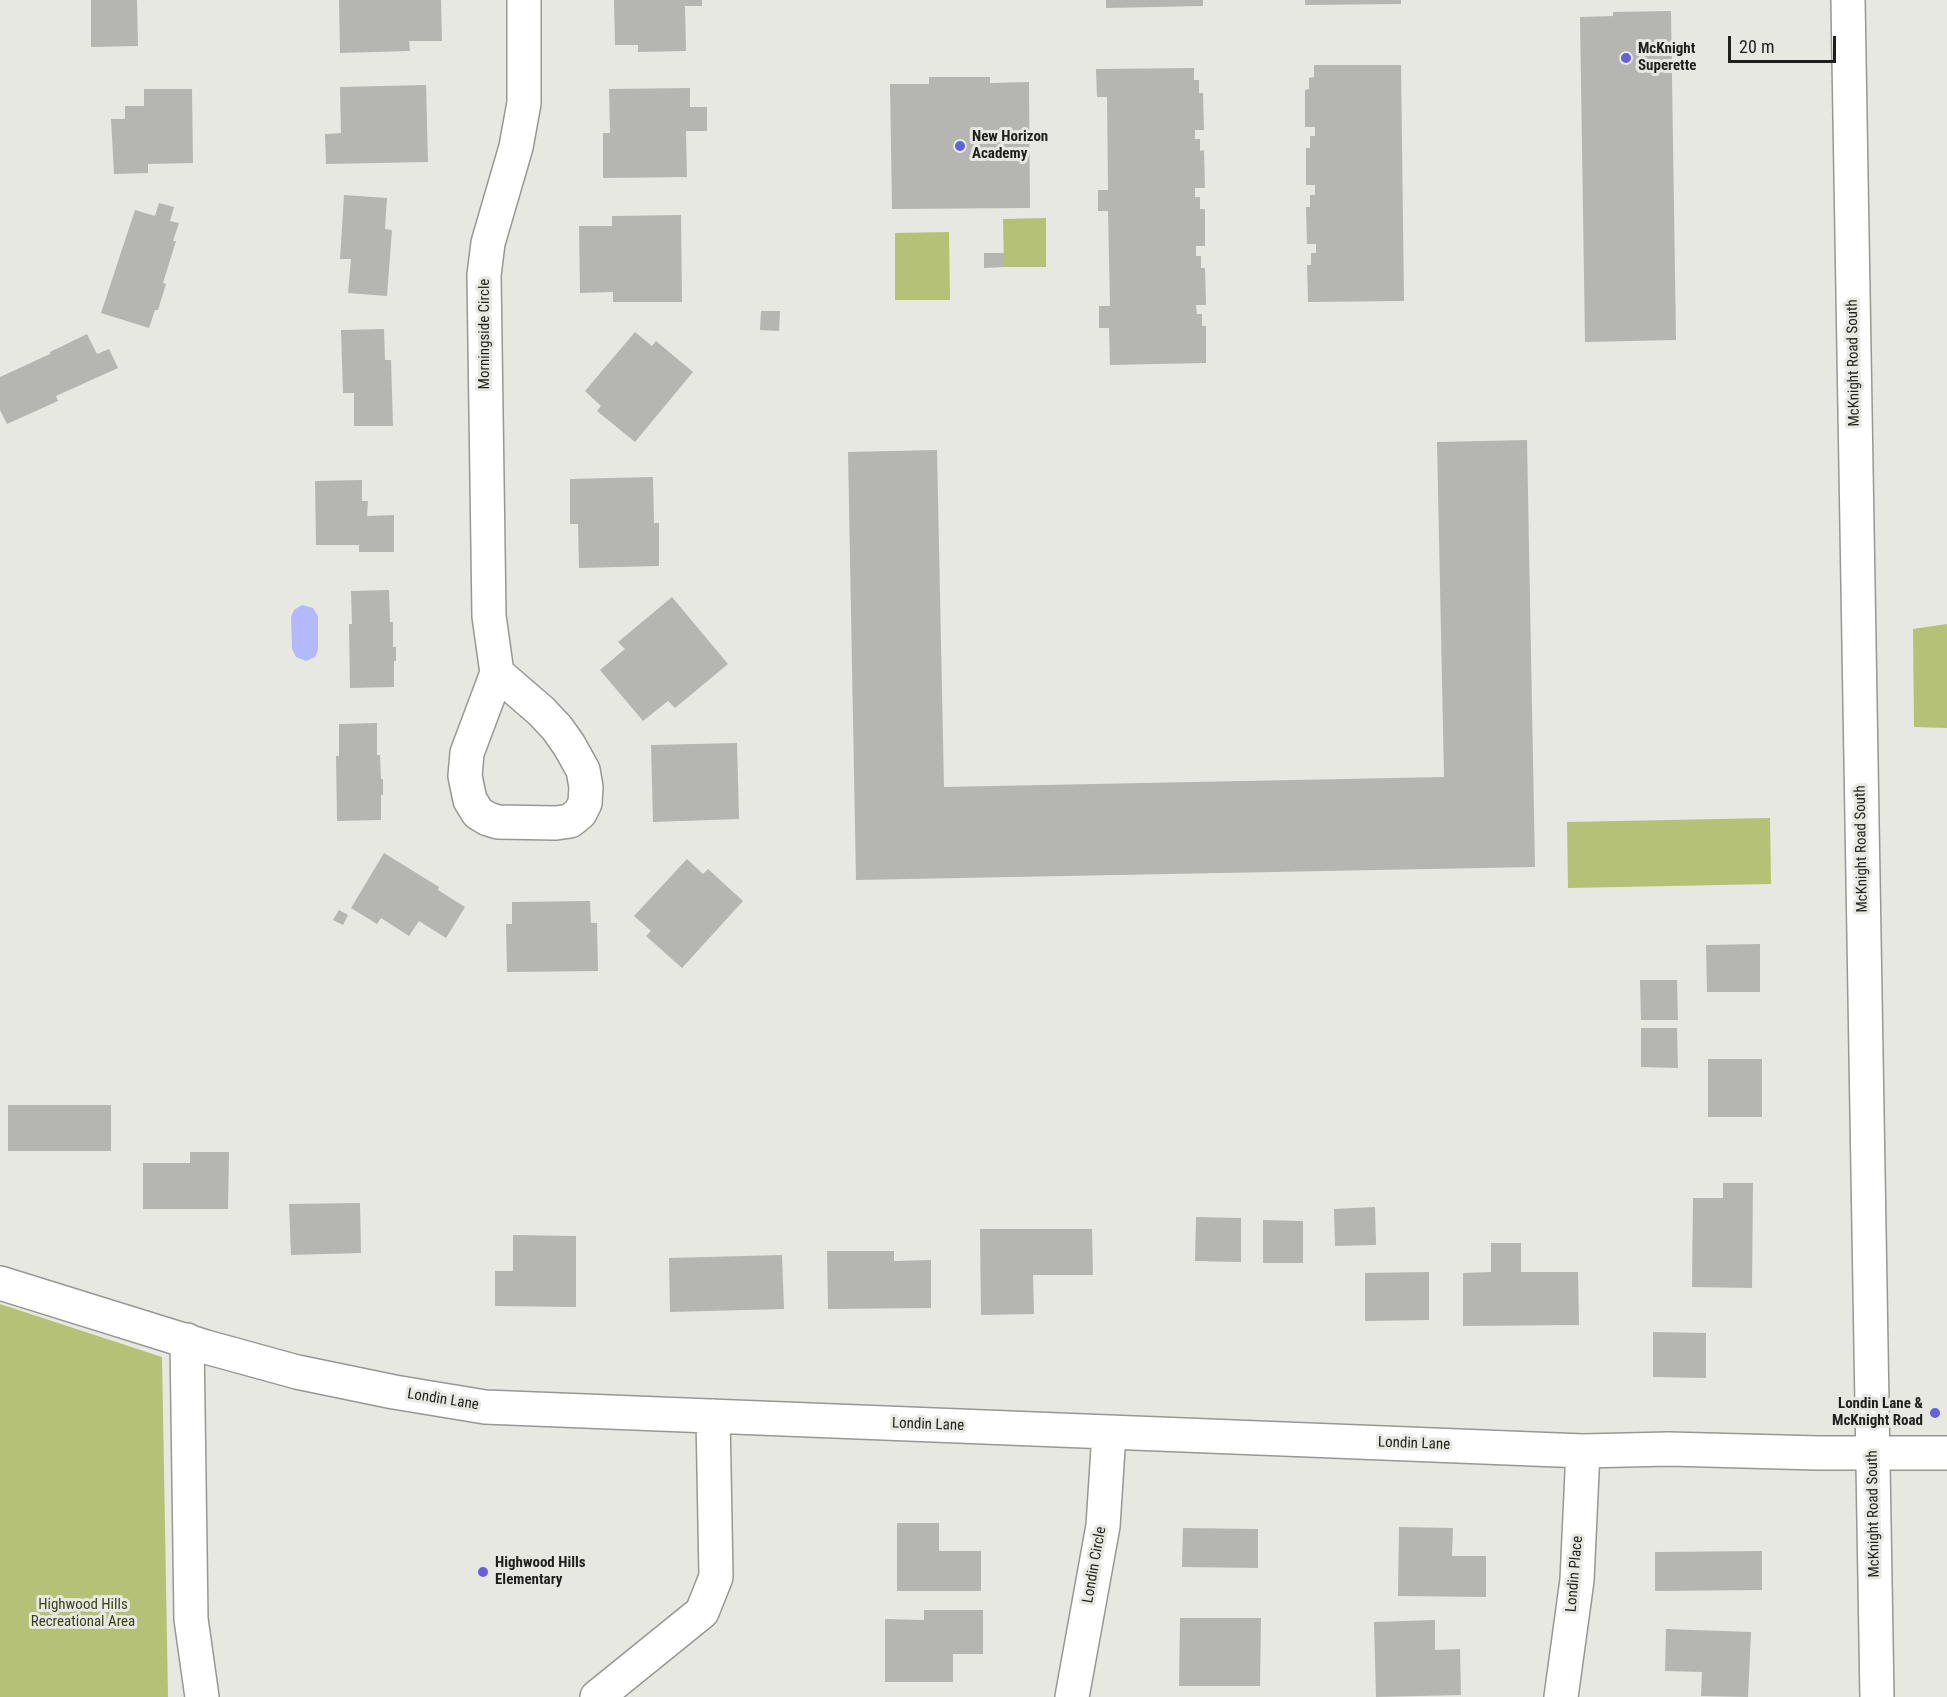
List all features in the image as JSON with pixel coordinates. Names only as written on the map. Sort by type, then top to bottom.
[{"type":"street","name":"Morningside Circle","points":[[497,672],[549,719],[582,767],[586,798],[580,813],[570,821],[498,822],[488,819],[478,813],[470,800],[465,776],[467,753],[497,672],[489,616],[484,275],[488,243],[516,147],[522,116],[525,85],[524,0]]},
{"type":"street","name":"McKnight Road South","points":[[1848,0],[1877,1697]]},
{"type":"street","name":"Londin Lane","points":[[0,1283],[206,1347],[297,1372],[394,1392],[485,1407],[1583,1451],[1669,1449],[1947,1453]]},
{"type":"street","points":[[186,1340],[190,1619],[202,1697]]},
{"type":"street","points":[[597,1697],[702,1612],[716,1577],[713,1416]]},
{"type":"street","name":"Londin Circle","points":[[1072,1697],[1103,1526],[1109,1433]]},
{"type":"street","name":"Londin Place","points":[[1561,1697],[1577,1580],[1583,1451]]},
{"type":"green space","points":[[1046,218],[1046,267],[1004,267],[1003,219]]},
{"type":"green space","points":[[949,232],[950,300],[895,300],[895,233]]},
{"type":"green space","points":[[1947,624],[1947,728],[1914,727],[1913,629]]},
{"type":"green space","points":[[1770,818],[1771,884],[1568,888],[1567,822]]},
{"type":"green space","name":"Highwood Hills Recreational Area","points":[[0,1304],[162,1357],[168,1697],[0,1697]]},
{"type":"water","points":[[302,605],[313,608],[318,616],[318,650],[315,657],[306,661],[296,657],[292,649],[291,617],[294,610]]},
{"type":"building","points":[[91,0],[137,0],[138,46],[91,47]]},
{"type":"building","points":[[339,0],[441,0],[442,41],[409,41],[410,51],[340,53]]},
{"type":"building","points":[[614,0],[702,0],[702,6],[685,6],[686,51],[638,52],[638,45],[615,45]]},
{"type":"building","points":[[1106,0],[1203,0],[1203,6],[1106,8]]},
{"type":"building","points":[[1305,0],[1401,0],[1401,4],[1305,5]]},
{"type":"building","points":[[1671,11],[1676,340],[1585,342],[1580,17],[1613,16],[1613,12]]},
{"type":"building","points":[[1314,65],[1401,65],[1404,301],[1308,302],[1307,265],[1311,265],[1311,253],[1316,253],[1316,244],[1307,244],[1306,207],[1310,207],[1310,195],[1315,195],[1315,185],[1306,185],[1306,148],[1310,148],[1310,136],[1315,136],[1315,127],[1305,127],[1305,90],[1309,89],[1309,78],[1314,77]]},
{"type":"building","points":[[1194,68],[1194,80],[1199,80],[1199,93],[1203,93],[1204,130],[1195,130],[1195,139],[1200,139],[1200,151],[1204,150],[1205,188],[1195,188],[1195,197],[1200,197],[1200,209],[1205,209],[1205,246],[1196,246],[1196,256],[1201,256],[1201,268],[1205,268],[1206,305],[1196,305],[1197,314],[1202,314],[1202,326],[1206,326],[1206,363],[1110,365],[1109,328],[1099,328],[1099,306],[1110,306],[1108,211],[1098,211],[1098,190],[1108,190],[1107,97],[1097,97],[1096,69]]},
{"type":"building","name":"New Horizon Academy","points":[[929,77],[990,77],[990,83],[1029,82],[1030,208],[892,209],[890,84],[929,84]]},
{"type":"building","points":[[426,85],[428,162],[326,164],[325,134],[341,133],[340,87]]},
{"type":"building","points":[[690,88],[690,107],[707,107],[707,131],[686,131],[687,177],[603,178],[603,133],[610,133],[609,89]]},
{"type":"building","points":[[144,89],[192,89],[193,163],[148,164],[148,173],[114,174],[111,119],[125,119],[125,106],[144,106]]},
{"type":"building","points":[[344,195],[387,198],[385,229],[392,230],[387,296],[348,293],[351,259],[340,259]]},
{"type":"building","points":[[159,203],[174,207],[170,221],[179,223],[163,283],[166,284],[158,310],[155,310],[149,328],[101,313],[135,210],[155,216]]},
{"type":"building","points":[[681,215],[682,302],[613,302],[613,292],[580,293],[579,226],[612,226],[612,216]]},
{"type":"building","points":[[984,253],[1004,253],[1004,267],[984,268]]},
{"type":"building","points":[[761,311],[780,311],[779,331],[760,330]]},
{"type":"building","points":[[384,329],[385,360],[391,360],[393,426],[354,426],[354,393],[343,393],[341,330]]},
{"type":"building","points":[[635,332],[652,346],[656,341],[693,372],[635,442],[597,411],[601,406],[585,391]]},
{"type":"building","points":[[87,334],[97,354],[109,349],[118,368],[56,396],[58,401],[7,424],[0,410],[0,377]]},
{"type":"building","points":[[1527,440],[1535,867],[856,880],[848,452],[937,450],[944,787],[1444,777],[1437,442]]},
{"type":"building","points":[[653,477],[654,523],[659,523],[659,566],[579,568],[578,524],[570,524],[570,479]]},
{"type":"building","points":[[362,480],[362,501],[368,501],[367,516],[394,515],[394,552],[359,552],[359,545],[316,545],[315,481]]},
{"type":"building","points":[[389,590],[393,647],[396,647],[394,687],[350,688],[351,591]]},
{"type":"building","points":[[672,597],[728,664],[675,708],[668,701],[643,721],[600,670],[625,649],[618,642]]},
{"type":"building","points":[[377,723],[377,755],[380,755],[381,779],[383,779],[381,820],[337,821],[336,756],[339,756],[339,724]]},
{"type":"building","points":[[737,743],[739,819],[653,822],[651,745]]},
{"type":"building","points":[[384,853],[439,887],[438,890],[465,907],[446,938],[419,921],[409,936],[381,918],[377,924],[351,908]]},
{"type":"building","points":[[687,859],[703,874],[708,869],[743,901],[682,968],[646,936],[651,931],[634,916]]},
{"type":"building","points":[[590,901],[591,923],[597,923],[598,971],[507,972],[506,924],[512,924],[512,902]]},
{"type":"building","points":[[339,910],[348,915],[343,925],[333,920]]},
{"type":"building","points":[[1760,944],[1760,992],[1707,992],[1706,945]]},
{"type":"building","points":[[1640,980],[1677,980],[1678,1020],[1641,1020]]},
{"type":"building","points":[[1641,1028],[1677,1028],[1678,1068],[1641,1067]]},
{"type":"building","points":[[1708,1059],[1762,1059],[1762,1117],[1708,1117]]},
{"type":"building","points":[[8,1105],[111,1105],[111,1151],[8,1151]]},
{"type":"building","points":[[190,1152],[229,1152],[228,1209],[143,1209],[143,1163],[190,1163]]},
{"type":"building","points":[[1723,1183],[1753,1183],[1752,1288],[1692,1287],[1693,1198],[1723,1198]]},
{"type":"building","points":[[360,1203],[361,1253],[291,1255],[289,1204]]},
{"type":"building","points":[[1375,1207],[1376,1245],[1335,1246],[1334,1209]]},
{"type":"building","points":[[1196,1217],[1241,1218],[1241,1262],[1195,1261]]},
{"type":"building","points":[[1263,1220],[1303,1221],[1303,1263],[1263,1263]]},
{"type":"building","points":[[980,1229],[1092,1229],[1093,1275],[1033,1275],[1034,1314],[981,1315]]},
{"type":"building","points":[[513,1235],[576,1236],[576,1307],[495,1306],[495,1271],[513,1271]]},
{"type":"building","points":[[1491,1243],[1521,1243],[1521,1272],[1578,1272],[1579,1325],[1463,1326],[1463,1273],[1491,1272]]},
{"type":"building","points":[[827,1251],[894,1251],[894,1261],[931,1260],[931,1308],[828,1309]]},
{"type":"building","points":[[782,1255],[784,1309],[670,1312],[669,1258]]},
{"type":"building","points":[[1429,1272],[1429,1320],[1365,1321],[1365,1273]]},
{"type":"building","points":[[1653,1332],[1706,1333],[1706,1378],[1653,1377]]},
{"type":"building","points":[[897,1523],[939,1523],[939,1551],[981,1551],[981,1591],[897,1591]]},
{"type":"building","points":[[1399,1527],[1453,1528],[1452,1556],[1486,1556],[1486,1597],[1398,1596]]},
{"type":"building","points":[[1183,1528],[1258,1529],[1258,1568],[1182,1567]]},
{"type":"building","points":[[1762,1551],[1762,1590],[1655,1591],[1655,1552]]},
{"type":"building","points":[[924,1610],[983,1610],[983,1654],[953,1654],[953,1682],[885,1682],[885,1619],[924,1620]]},
{"type":"building","points":[[1180,1618],[1261,1618],[1260,1686],[1179,1686]]},
{"type":"building","points":[[1435,1620],[1435,1650],[1460,1649],[1461,1695],[1376,1697],[1374,1622]]},
{"type":"building","points":[[1666,1629],[1751,1632],[1748,1697],[1701,1696],[1702,1672],[1665,1671]]},
{"type":"place","name":"McKnight Superette","points":[[1626,58]]},
{"type":"place","name":"New Horizon Academy","points":[[960,146]]},
{"type":"place","name":"Londin Lane & McKnight Road","points":[[1935,1413]]},
{"type":"place","name":"Highwood Hills Elementary","points":[[483,1572]]}]
